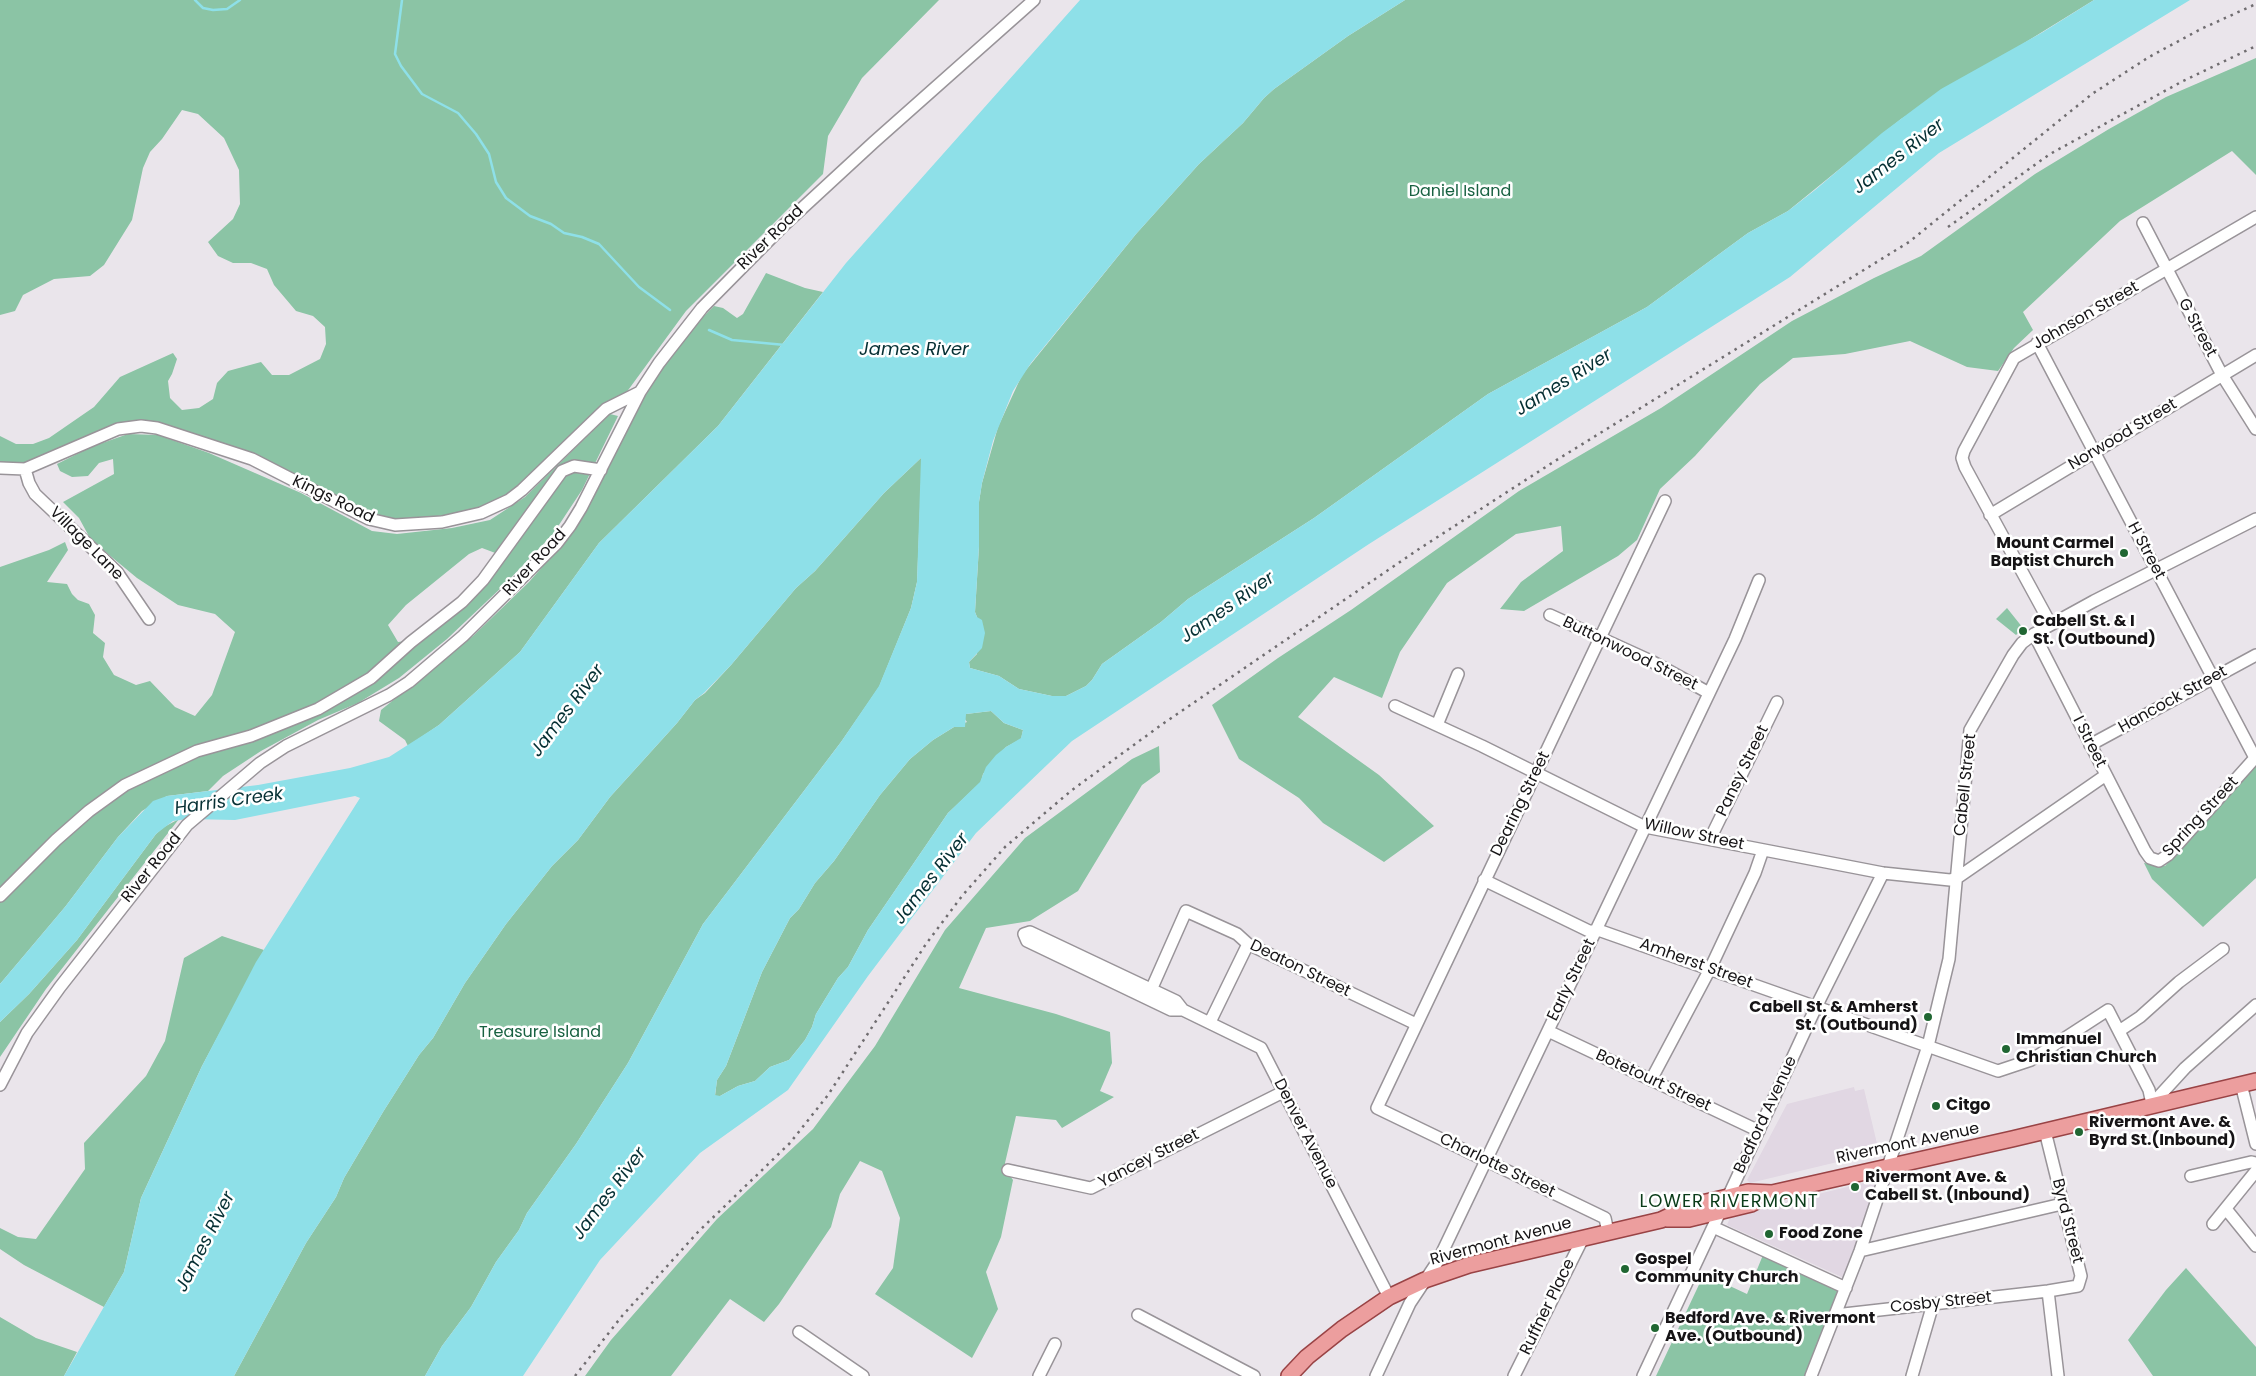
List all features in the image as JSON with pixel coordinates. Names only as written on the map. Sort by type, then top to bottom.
[{"type":"main road","name":"Rivermont Avenue","points":[[1289,1376],[1307,1357],[1342,1329],[1389,1297],[1425,1280],[1469,1265],[1666,1219],[1689,1219],[1720,1212],[1750,1204],[1772,1193],[2249,1083]]},
{"type":"main road","name":"Rivermont Avenue","points":[[1666,1219],[1693,1205],[1748,1192],[1772,1193]]},
{"type":"street","name":"River Road","points":[[0,1085],[27,1033],[54,995],[187,825],[246,773],[286,746],[389,695],[439,658],[557,543],[581,508],[640,392],[679,335],[740,268],[874,142],[1034,0]]},
{"type":"street","name":"Johnson Street","points":[[1990,515],[1964,467],[1962,458],[2014,358],[2256,217]]},
{"type":"street","name":"G Street","points":[[2143,223],[2222,375],[2256,429]]},
{"type":"street","name":"H Street","points":[[2037,343],[2255,758]]},
{"type":"street","name":"Norwood Street","points":[[1990,515],[2256,355]]},
{"type":"street","name":"Kings Road","points":[[0,468],[25,469],[118,429],[141,426],[157,428],[252,459],[368,519],[395,525],[442,522],[481,513],[509,500],[522,490],[606,409],[640,392]]},
{"type":"street","points":[[0,896],[56,840],[89,811],[126,786],[197,751],[251,736],[302,716],[343,696],[371,678],[462,602],[483,580],[562,471],[574,466],[601,470]]},
{"type":"street","name":"Village Lane","points":[[25,469],[35,494],[117,572],[149,619]]},
{"type":"street","name":"Dearing Street","points":[[1377,1108],[1665,501]]},
{"type":"street","points":[[1990,515],[2050,624]]},
{"type":"street","name":"Cabell Street","points":[[1811,1376],[1860,1251],[1928,1046],[1949,959],[1970,730],[2013,655],[2022,643],[2034,634],[2050,624],[2256,519]]},
{"type":"street","name":"Early Street","points":[[1376,1376],[1410,1303],[1438,1261],[1735,639],[1759,580]]},
{"type":"street","name":"Buttonwood Street","points":[[1550,615],[1651,661],[1709,693]]},
{"type":"street","name":"I Street","points":[[2034,634],[2145,851]]},
{"type":"street","name":"Hancock Street","points":[[2090,745],[2212,677],[2256,655]]},
{"type":"street","points":[[1437,725],[1458,674]]},
{"type":"street","name":"Pansy Street","points":[[1710,839],[1776,702]]},
{"type":"street","name":"Willow Street","points":[[1395,706],[1536,773],[1645,828],[1883,873],[1950,880],[1956,878]]},
{"type":"street","name":"Spring Street","points":[[2145,851],[2150,858],[2159,861],[2168,856],[2255,758]]},
{"type":"street","points":[[1956,878],[2106,775]]},
{"type":"street","points":[[1651,1080],[1710,969],[1755,873],[1763,850]]},
{"type":"street","name":"Bedford Avenue","points":[[1728,1197],[1816,1007],[1883,873]]},
{"type":"street","name":"Amherst Street","points":[[1484,880],[1589,931],[1601,931],[1998,1071],[2031,1060],[2108,1010],[2119,1031]]},
{"type":"street","name":"Deaton Street","points":[[1152,990],[1186,912],[1237,934],[1248,944],[1416,1024]]},
{"type":"street","name":"Denver Avenue","points":[[1183,1010],[1176,1001],[1030,932],[1024,934],[1027,940],[1171,1010],[1183,1010],[1261,1048],[1389,1297]]},
{"type":"street","points":[[1210,1022],[1248,944]]},
{"type":"street","points":[[2152,1104],[2149,1090],[2119,1031],[2140,1018],[2179,982],[2223,948]]},
{"type":"street","points":[[2152,1104],[2185,1068],[2256,1005]]},
{"type":"street","name":"Botetourt Street","points":[[1548,1031],[1759,1130]]},
{"type":"street","points":[[2249,1083],[2256,1144]]},
{"type":"street","name":"Yancey Street","points":[[1008,1170],[1091,1188],[1283,1092]]},
{"type":"street","name":"Charlotte Street","points":[[1377,1108],[1606,1218],[1608,1232]]},
{"type":"street","name":"Byrd Street","points":[[2045,1131],[2081,1281],[2074,1288],[2048,1291]]},
{"type":"street","points":[[2191,1176],[2251,1162],[2256,1163]]},
{"type":"street","points":[[2213,1224],[2256,1171]]},
{"type":"street","points":[[1860,1251],[2062,1204]]},
{"type":"street","points":[[2226,1208],[2256,1246]]},
{"type":"street","points":[[1642,1376],[1720,1212]]},
{"type":"street","points":[[1713,1227],[1846,1288]]},
{"type":"street","name":"Ruffner Place","points":[[1514,1376],[1582,1238]]},
{"type":"street","points":[[2048,1291],[2058,1376]]},
{"type":"street","name":"Cosby Street","points":[[1835,1315],[2048,1291]]},
{"type":"street","points":[[1912,1376],[1932,1304]]},
{"type":"street","points":[[1138,1315],[1254,1376]]},
{"type":"street","points":[[799,1332],[863,1376]]},
{"type":"street","points":[[1039,1376],[1055,1344]]},
{"type":"shaded area","points":[[1854,1087],[1855,1091],[1864,1089],[1879,1152],[1750,1183],[1747,1180],[1787,1104]]},
{"type":"shaded area","points":[[1876,1180],[1876,1186],[1844,1278],[1727,1225],[1731,1215]]},
{"type":"green space","points":[[0,0],[939,0],[862,78],[828,136],[823,174],[686,311],[626,393],[520,487],[492,504],[459,515],[395,521],[370,515],[254,455],[166,426],[141,422],[24,465],[0,464],[0,436],[16,444],[33,444],[49,438],[94,407],[120,377],[173,353],[177,359],[168,381],[170,398],[182,410],[199,408],[213,399],[217,383],[228,371],[261,362],[272,375],[289,375],[320,359],[326,344],[325,327],[313,316],[296,311],[274,285],[267,269],[251,263],[233,263],[218,256],[208,242],[233,219],[240,204],[239,170],[224,138],[198,114],[182,110],[162,139],[150,152],[143,168],[132,220],[104,265],[90,276],[54,279],[23,295],[15,311],[0,315]]},
{"type":"green space","name":"Daniel Island","points":[[1405,0],[2094,0],[1901,119],[1788,211],[1748,233],[1647,307],[1488,394],[1314,518],[1188,599],[1161,622],[1102,664],[1086,686],[1066,696],[1052,696],[1019,689],[999,676],[970,668],[969,662],[977,654],[977,617],[975,612],[979,546],[979,502],[982,483],[998,427],[1022,375],[1136,234],[1199,164],[1243,123],[1264,98],[1348,36]]},
{"type":"green space","points":[[2256,58],[2256,175],[2232,151],[2120,221],[2023,312],[2033,330],[2014,348],[1998,371],[1967,367],[1910,341],[1845,354],[1793,358],[1760,384],[1695,456],[1660,489],[1637,540],[1618,556],[1524,611],[1500,609],[1521,582],[1563,551],[1561,526],[1516,534],[1447,583],[1400,652],[1382,698],[1334,677],[1298,717],[1379,775],[1434,826],[1384,862],[1323,823],[1299,798],[1239,759],[1212,705],[1278,658],[1351,610],[1519,491],[1661,408],[1792,321],[1874,278],[1921,256],[2035,174],[2109,129],[2166,97]]},
{"type":"green space","points":[[766,273],[805,288],[823,292],[718,426],[599,543],[520,652],[439,725],[408,746],[405,740],[379,721],[381,710],[473,636],[529,582],[559,548],[660,370],[688,332],[714,306],[723,308],[737,318],[743,314]]},
{"type":"green space","points":[[610,414],[618,416],[582,490],[553,534],[504,585],[447,639],[399,678],[358,703],[318,720],[261,751],[223,776],[208,791],[167,796],[142,811],[118,837],[65,907],[0,984],[0,567],[49,550],[65,542],[68,550],[47,582],[67,584],[72,594],[78,600],[89,604],[95,615],[93,633],[105,643],[103,657],[114,675],[136,685],[150,681],[175,707],[195,716],[212,695],[235,632],[215,614],[178,605],[137,578],[91,540],[79,518],[63,502],[114,474],[113,459],[99,463],[88,476],[72,477],[60,471],[57,464],[91,447],[128,434],[158,435],[209,453],[301,493],[372,531],[397,534],[452,528],[490,520],[525,497]],"holes":[[[482,548],[498,554],[465,595],[406,641],[398,642],[388,625],[406,605],[469,554]]]},
{"type":"green space","name":"Treasure Island","points":[[922,457],[917,582],[911,608],[879,687],[841,742],[703,924],[628,1063],[576,1144],[527,1213],[519,1230],[496,1262],[471,1307],[442,1346],[425,1376],[234,1376],[306,1243],[336,1197],[344,1178],[383,1112],[419,1055],[433,1038],[465,983],[506,924],[552,866],[578,840],[610,797],[677,723],[695,700],[705,693],[731,665],[796,588],[815,571],[884,493]]},
{"type":"green space","points":[[2007,608],[2023,628],[2016,635],[1996,619]]},
{"type":"green space","points":[[991,711],[1004,723],[1023,730],[1021,739],[1006,747],[983,774],[981,782],[948,813],[868,930],[848,967],[838,978],[816,1014],[805,1040],[789,1060],[770,1067],[755,1081],[738,1086],[720,1096],[715,1096],[717,1080],[726,1066],[762,972],[790,918],[799,909],[815,883],[834,861],[880,795],[910,759],[933,740],[954,727],[967,722],[964,718],[966,714]]},
{"type":"green space","points":[[1159,746],[1160,772],[1142,785],[1078,891],[1030,921],[986,928],[959,988],[1056,1014],[1110,1032],[1112,1063],[1100,1091],[1114,1097],[1062,1128],[1056,1120],[1016,1116],[1005,1163],[1005,1169],[1013,1180],[1001,1237],[986,1272],[998,1309],[972,1358],[875,1294],[893,1268],[900,1218],[882,1171],[860,1161],[840,1194],[831,1227],[779,1304],[764,1322],[730,1299],[671,1376],[585,1376],[611,1340],[717,1219],[813,1129],[875,1046],[945,930],[1025,838],[1132,759]]},
{"type":"green space","points":[[2256,765],[2256,878],[2203,927],[2152,879],[2144,863],[2165,866]]},
{"type":"green space","points":[[179,819],[46,989],[0,1057],[0,1022],[29,994],[77,940],[156,834]]},
{"type":"green space","points":[[222,936],[264,950],[202,1066],[141,1198],[124,1272],[104,1307],[24,1265],[0,1249],[0,1228],[18,1237],[36,1239],[85,1169],[84,1143],[146,1076],[165,1041],[184,958]]},
{"type":"green space","points":[[1763,1255],[1839,1290],[1806,1376],[1656,1376],[1704,1274],[1747,1294]]},
{"type":"green space","points":[[2186,1268],[2256,1347],[2256,1376],[2153,1376],[2128,1340],[2166,1290]]},
{"type":"green space","points":[[0,1317],[36,1338],[77,1352],[64,1376],[0,1376]]},
{"type":"water","name":"James River","points":[[1080,0],[1405,0],[1348,36],[1264,98],[1243,123],[1199,164],[1136,234],[1031,363],[1013,391],[993,441],[979,502],[979,546],[975,612],[977,617],[982,620],[985,633],[982,648],[969,662],[970,668],[999,676],[1019,689],[1052,696],[1066,696],[1086,686],[1102,664],[1161,622],[1188,599],[1314,518],[1488,394],[1647,307],[1748,233],[1788,211],[1882,133],[1941,89],[2043,32],[2094,0],[2190,0],[1939,153],[1790,277],[1369,544],[1072,741],[976,833],[868,976],[788,1090],[700,1153],[600,1260],[523,1376],[425,1376],[442,1346],[471,1307],[496,1262],[519,1230],[527,1213],[576,1144],[628,1063],[703,924],[841,742],[879,686],[911,608],[917,582],[921,458],[884,493],[815,571],[796,588],[731,665],[695,700],[677,723],[610,797],[578,840],[552,866],[506,924],[465,983],[433,1038],[419,1055],[383,1112],[344,1178],[336,1197],[306,1243],[234,1376],[64,1376],[124,1272],[141,1198],[202,1066],[256,962],[360,798],[355,796],[235,820],[188,819],[173,821],[156,834],[77,940],[29,994],[0,1022],[0,984],[65,907],[118,837],[153,801],[167,796],[258,785],[350,768],[389,757],[439,725],[520,652],[599,543],[718,426],[846,263]],"holes":[[[991,711],[1004,723],[1023,730],[1021,738],[996,755],[986,767],[980,782],[948,813],[868,930],[848,967],[838,978],[816,1014],[805,1040],[789,1060],[770,1067],[755,1081],[738,1086],[720,1096],[715,1095],[717,1080],[726,1066],[762,972],[790,918],[799,909],[815,883],[834,861],[880,795],[910,759],[933,740],[954,727],[965,727],[966,714]]]},
{"type":"waterway","points":[[195,0],[203,8],[213,10],[227,9],[240,0]]},
{"type":"waterway","points":[[402,0],[395,54],[401,66],[422,94],[458,113],[476,134],[489,154],[496,182],[506,198],[530,216],[551,224],[564,233],[582,237],[599,244],[639,287],[670,310]]},
{"type":"waterway","points":[[709,330],[732,340],[785,345]]},
{"type":"railway","points":[[575,1376],[622,1316],[698,1232],[790,1143],[828,1095],[926,944],[962,896],[1005,847],[1072,790],[1164,723],[1419,549],[1555,461],[1909,242],[2092,94],[2149,57],[2201,29],[2256,4]]},
{"type":"railway","points":[[1948,227],[2050,154],[2183,81],[2256,46]]},
{"type":"place","name":"Mount Carmel Baptist Church","points":[[2124,553]]},
{"type":"place","name":"Cabell St. & I St. (Outbound)","points":[[2023,631]]},
{"type":"place","name":"Cabell St. & Amherst St. (Outbound)","points":[[1928,1017]]},
{"type":"place","name":"Immanuel Christian Church","points":[[2006,1049]]},
{"type":"place","name":"Citgo","points":[[1936,1106]]},
{"type":"place","name":"Rivermont Ave. & Byrd St.(Inbound)","points":[[2079,1132]]},
{"type":"place","name":"Rivermont Ave. & Cabell St. (Inbound)","points":[[1855,1187]]},
{"type":"place","name":"Food Zone","points":[[1769,1234]]},
{"type":"place","name":"Gospel Community Church","points":[[1625,1269]]},
{"type":"place","name":"Bedford Ave. & Rivermont Ave. (Outbound)","points":[[1655,1328]]},
{"type":"district","name":"LOWER RIVERMONT","points":[[1729,1202]]},
{"type":"water label","name":"Harris Creek","points":[[229,802]]}]
